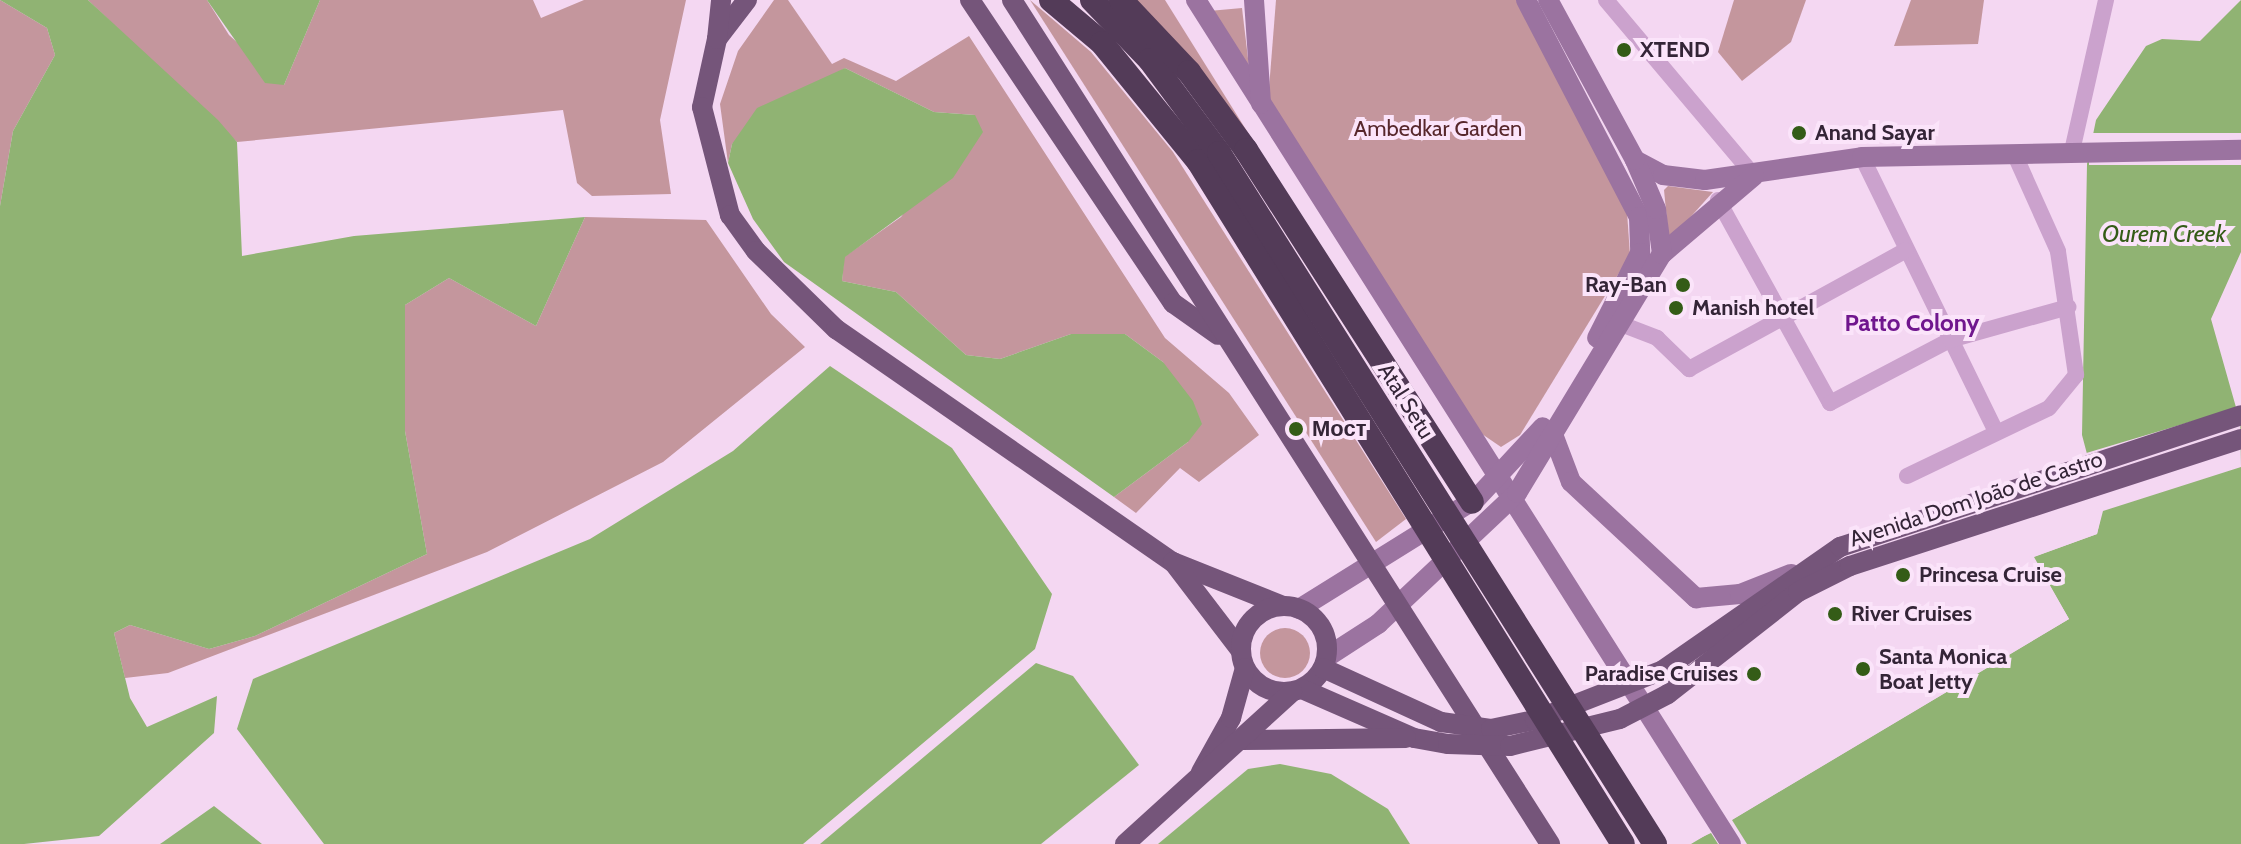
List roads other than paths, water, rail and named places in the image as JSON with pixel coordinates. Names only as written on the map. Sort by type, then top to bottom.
[{"type":"highway","points":[[1051,0],[1102,43],[1198,161],[1623,844]]},
{"type":"highway","name":"Atal Setu","points":[[1092,0],[1150,60],[1219,153],[1655,844]]},
{"type":"highway","points":[[1121,0],[1224,118],[1479,496]]},
{"type":"main road","points":[[721,0],[717,39],[702,107],[712,164],[730,215],[756,251],[836,329],[1173,562],[1291,608],[1325,633],[1325,663]]},
{"type":"main road","points":[[717,39],[747,0]]},
{"type":"main road","points":[[970,0],[1173,303],[1220,336]]},
{"type":"main road","points":[[1012,0],[1220,336],[1282,424],[1550,844]]},
{"type":"main road","points":[[1196,0],[1262,109],[1731,844]]},
{"type":"main road","points":[[1254,0],[1262,109]]},
{"type":"main road","points":[[1191,789],[1231,718],[1253,620],[1291,608],[1479,496],[1533,444],[1640,253],[1639,217],[1625,179],[1526,0]]},
{"type":"main road","points":[[1548,0],[1635,160],[1656,209],[1662,254]]},
{"type":"main road","points":[[1635,160],[1684,180],[1754,176],[1862,157],[2078,150],[2241,150]]},
{"type":"main road","points":[[1125,844],[1191,789],[1325,663],[1378,624],[1502,509],[1554,437],[1662,254],[1718,200],[1754,176]]},
{"type":"main road","name":"Avenida Dom João de Castro","points":[[1325,663],[1441,722],[1491,729],[1520,723],[1607,698],[1663,670],[1791,574],[1840,547],[2026,482],[2241,415]]},
{"type":"main road","points":[[1554,437],[1571,482],[1696,598],[1740,594],[1791,574]]},
{"type":"main road","name":"Avenida Dom João de Castro","points":[[1297,690],[1414,738],[1510,746],[1620,719],[1668,694],[1798,592],[1862,561],[2031,503],[2241,439]]},
{"type":"main road","points":[[1479,496],[1502,509]]},
{"type":"main road","points":[[1173,562],[1260,685],[1297,690]]},
{"type":"main road","points":[[1242,740],[1414,738]]},
{"type":"street","points":[[1606,0],[1754,176]]},
{"type":"street","points":[[2078,150],[2106,0]]},
{"type":"street","points":[[1907,476],[2068,393],[2076,375],[2058,251],[2014,153]]},
{"type":"street","points":[[1862,157],[1996,432]]},
{"type":"street","points":[[1718,200],[1778,318],[1830,403],[1950,340],[2068,307]]},
{"type":"street","points":[[1621,324],[1657,338],[1689,369],[1906,250]]},
{"type":"water","points":[[0,0],[88,0],[218,120],[237,142],[242,256],[354,236],[585,217],[536,326],[449,278],[405,305],[405,431],[427,554],[255,636],[209,649],[130,625],[114,633],[130,698],[147,727],[217,696],[214,733],[99,836],[24,844],[0,844],[0,206],[13,131],[55,55],[47,28]]},
{"type":"water","points":[[207,0],[320,0],[284,85],[265,83]]},
{"type":"water","name":"Ourem Creek","points":[[2241,0],[2241,252],[2211,319],[2241,425],[2241,844],[1691,844],[2069,619],[2033,557],[2097,534],[2102,511],[2082,435],[2087,164],[2096,120],[2146,46],[2162,39],[2200,41]]},
{"type":"water","points":[[845,68],[934,112],[975,115],[983,132],[953,178],[845,257],[842,281],[896,292],[966,355],[1000,359],[1071,334],[1125,334],[1163,362],[1193,401],[1202,424],[1188,442],[1114,497],[784,262],[753,219],[728,163],[732,144],[757,108]]},
{"type":"water","points":[[830,366],[952,448],[1052,594],[1035,649],[803,844],[324,844],[237,729],[253,679],[590,539],[733,451]]},
{"type":"water","points":[[1036,663],[1073,676],[1139,765],[1041,844],[820,844]]},
{"type":"water","points":[[1280,764],[1331,774],[1388,809],[1410,844],[1158,844],[1248,769]]},
{"type":"water","points":[[214,806],[262,844],[160,844],[163,842]]},
{"type":"place","name":"XTEND","points":[[1624,50]]},
{"type":"place","name":"Anand Sayar","points":[[1799,133]]},
{"type":"place","name":"Ray-Ban","points":[[1683,285]]},
{"type":"place","name":"Manish hotel","points":[[1676,308]]},
{"type":"place","name":"Мост","points":[[1296,429]]},
{"type":"place","name":"Princesa Cruise","points":[[1903,575]]},
{"type":"place","name":"River Cruises","points":[[1835,614]]},
{"type":"place","name":"Santa Monica Boat Jetty","points":[[1863,669]]},
{"type":"place","name":"Paradise Cruises","points":[[1754,674]]},
{"type":"district","name":"Patto Colony","points":[[1912,323]]},
{"type":"park label","name":"Ambedkar Garden","points":[[1438,129]]}]
